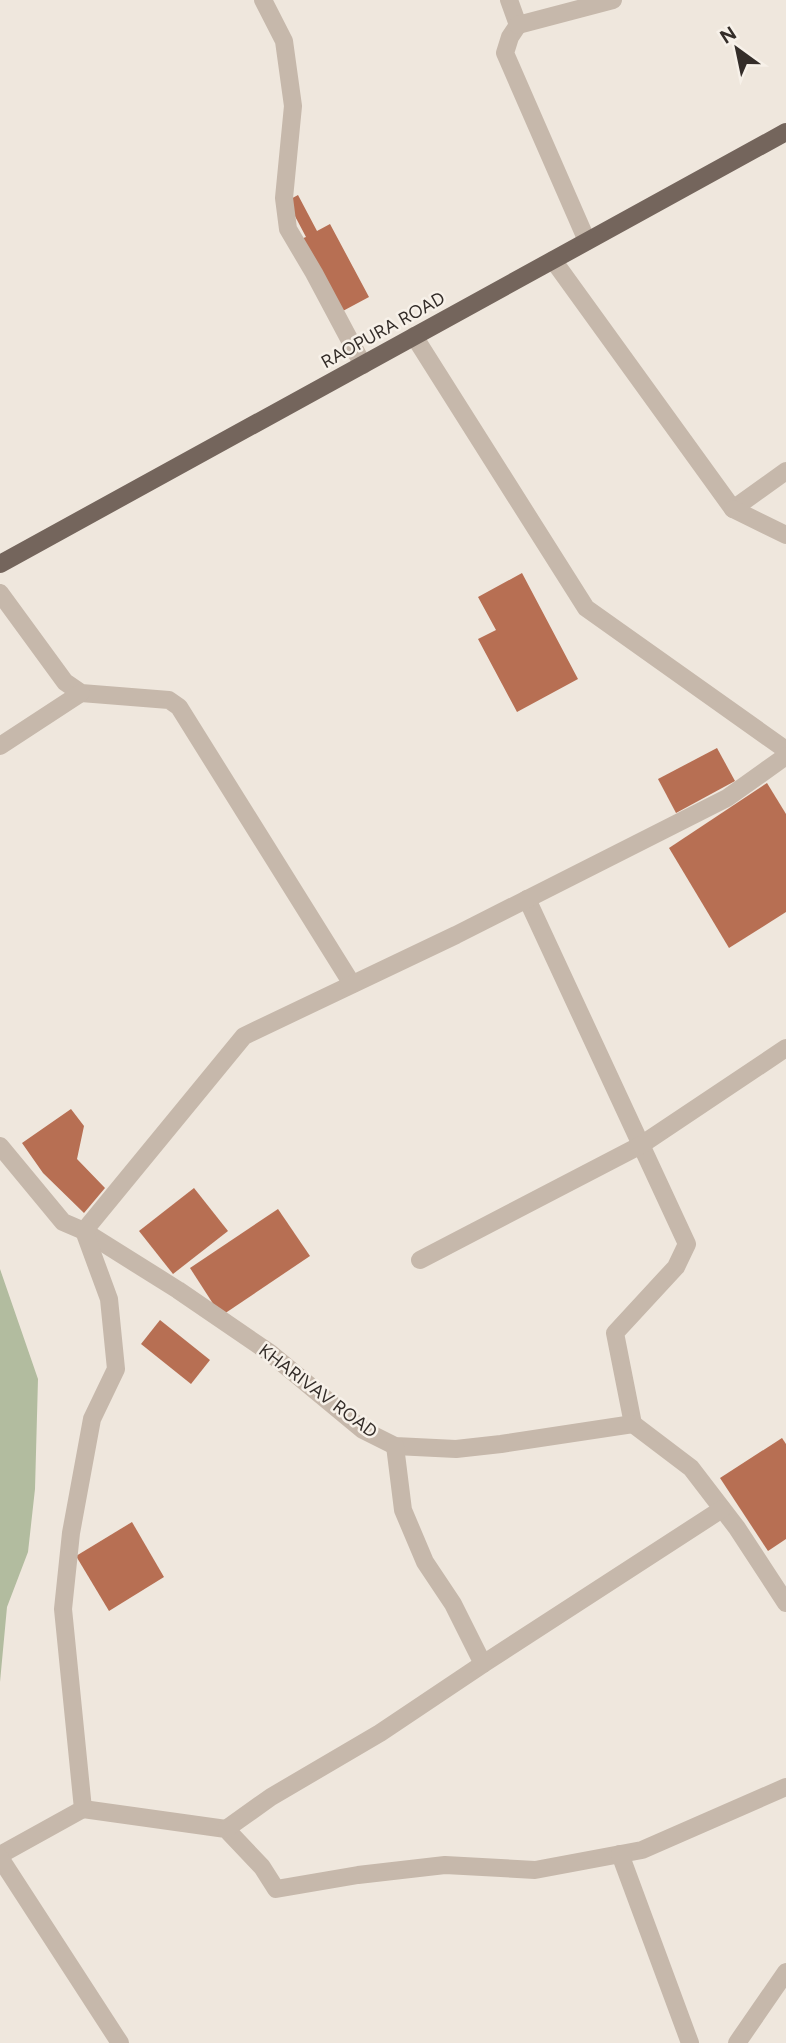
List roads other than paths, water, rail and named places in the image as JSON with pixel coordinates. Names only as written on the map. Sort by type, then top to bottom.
[{"type":"main road","name":"RAOPURA ROAD","points":[[0,564],[786,132]]},
{"type":"street","points":[[263,0],[284,41],[293,106],[284,198],[288,229],[363,365]]},
{"type":"street","points":[[509,0],[518,25]]},
{"type":"street","points":[[587,242],[505,53],[510,37],[518,25],[613,0]]},
{"type":"street","points":[[553,260],[733,509],[786,535]]},
{"type":"street","points":[[414,336],[586,608],[786,750]]},
{"type":"street","points":[[733,509],[786,471]]},
{"type":"street","points":[[0,593],[65,682],[81,693],[169,700],[179,707],[352,985]]},
{"type":"street","points":[[0,746],[81,693]]},
{"type":"street","points":[[83,1809],[63,1609],[71,1534],[92,1419],[116,1369],[109,1299],[84,1231],[244,1036],[527,899],[727,798],[786,756]]},
{"type":"street","points":[[527,899],[687,1244],[676,1267],[615,1333],[632,1424],[691,1468],[786,1603]]},
{"type":"street","points":[[420,1260],[641,1144],[786,1048]]},
{"type":"street","name":"KHARIVAV ROAD","points":[[0,1146],[63,1222],[84,1231],[178,1290],[271,1353],[363,1430],[395,1446],[456,1449],[632,1424]]},
{"type":"street","points":[[395,1446],[403,1510],[425,1562],[453,1604],[483,1664]]},
{"type":"street","points":[[226,1829],[271,1797],[380,1733],[722,1509]]},
{"type":"street","points":[[113,2041],[0,1856],[83,1809],[226,1829],[262,1867],[276,1889],[358,1875],[445,1865],[535,1870],[642,1850],[786,1787]]},
{"type":"street","points":[[620,1854],[690,2043]]},
{"type":"street","points":[[737,2043],[786,1972]]}]
